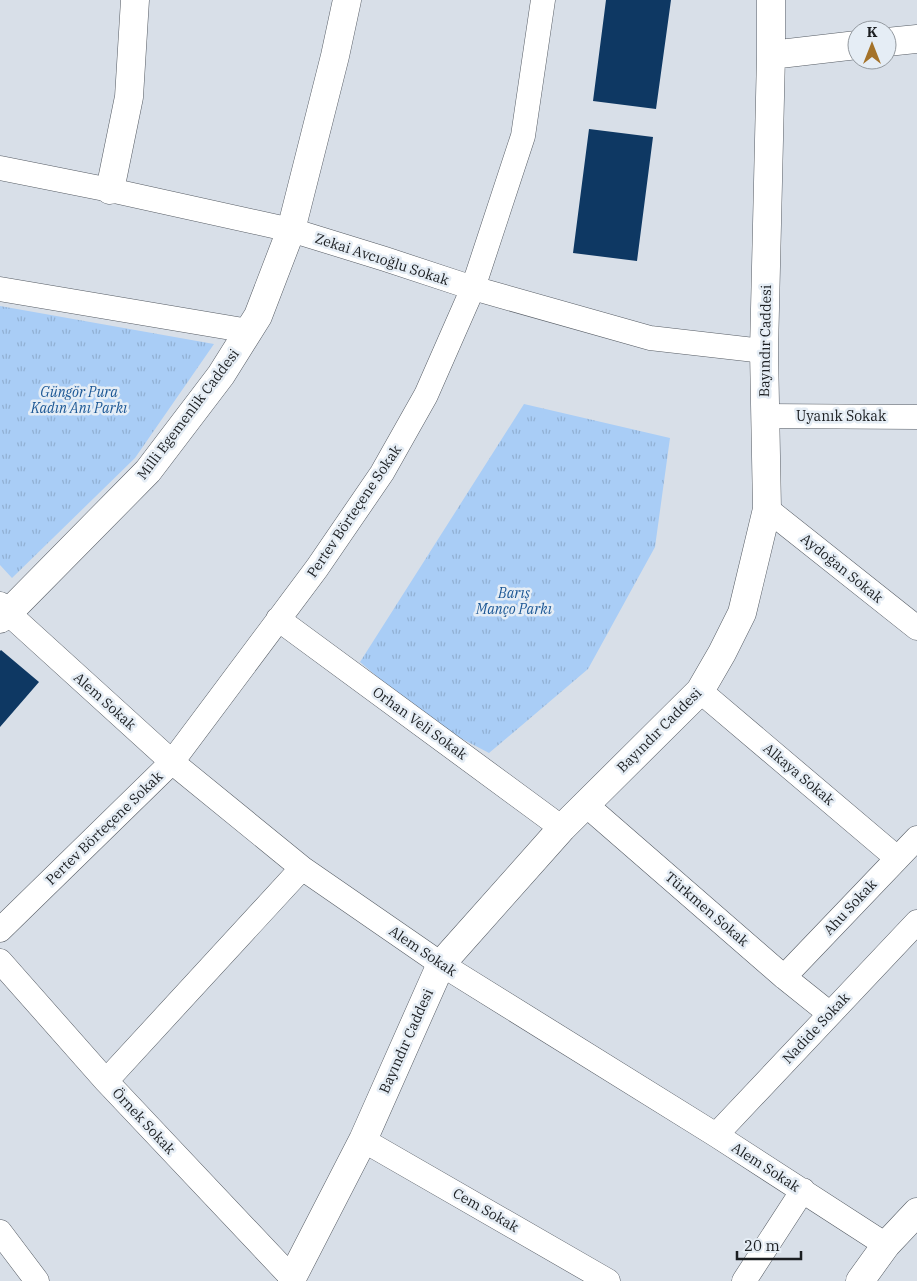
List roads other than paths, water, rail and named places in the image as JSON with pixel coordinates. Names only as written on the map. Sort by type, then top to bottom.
[{"type":"street","points":[[110,190],[129,97],[135,0]]},
{"type":"street","name":"Milli Egemenlik Caddesi","points":[[3,612],[148,472],[221,375],[258,316],[291,230],[335,56],[347,0]]},
{"type":"street","name":"Pertev Börteçene Sokak","points":[[0,930],[172,762],[317,568],[382,473],[426,395],[473,288],[523,136],[543,0]]},
{"type":"street","name":"Bayındır Caddesi","points":[[292,1280],[363,1140],[441,964],[562,828],[700,691],[742,613],[767,508],[764,351],[771,0]]},
{"type":"street","points":[[897,41],[917,39]]},
{"type":"street","points":[[771,55],[847,47]]},
{"type":"street","name":"Zekai Avcıoğlu Sokak","points":[[0,168],[291,230],[473,288],[650,338],[764,351]]},
{"type":"street","points":[[0,289],[248,331]]},
{"type":"street","name":"Uyanık Sokak","points":[[764,416],[917,417]]},
{"type":"street","name":"Aydoğan Sokak","points":[[767,508],[917,628]]},
{"type":"street","name":"Alem Sokak","points":[[3,612],[172,762],[302,868],[441,964],[716,1135],[886,1246]]},
{"type":"street","name":"Orhan Veli Sokak","points":[[278,619],[562,828]]},
{"type":"street","name":"Alkaya Sokak","points":[[700,691],[897,858]]},
{"type":"street","name":"Türkmen Sokak","points":[[585,804],[784,977],[829,1013]]},
{"type":"street","name":"Ahu Sokak","points":[[784,977],[917,838]]},
{"type":"street","points":[[106,1081],[302,868]]},
{"type":"street","name":"Nadide Sokak","points":[[716,1135],[829,1013],[917,922]]},
{"type":"street","name":"Örnek Sokak","points":[[0,961],[106,1081],[292,1280]]},
{"type":"street","name":"Cem Sokak","points":[[363,1140],[608,1281]]},
{"type":"street","points":[[744,1281],[802,1190]]},
{"type":"street","points":[[860,1281],[886,1246],[917,1212]]},
{"type":"street","points":[[3,1243],[37,1281]]},
{"type":"park label","name":"Güngör Pura Kadın Anı Parkı","points":[[79,400]]},
{"type":"park label","name":"Barış Manço Parkı","points":[[514,602]]}]
